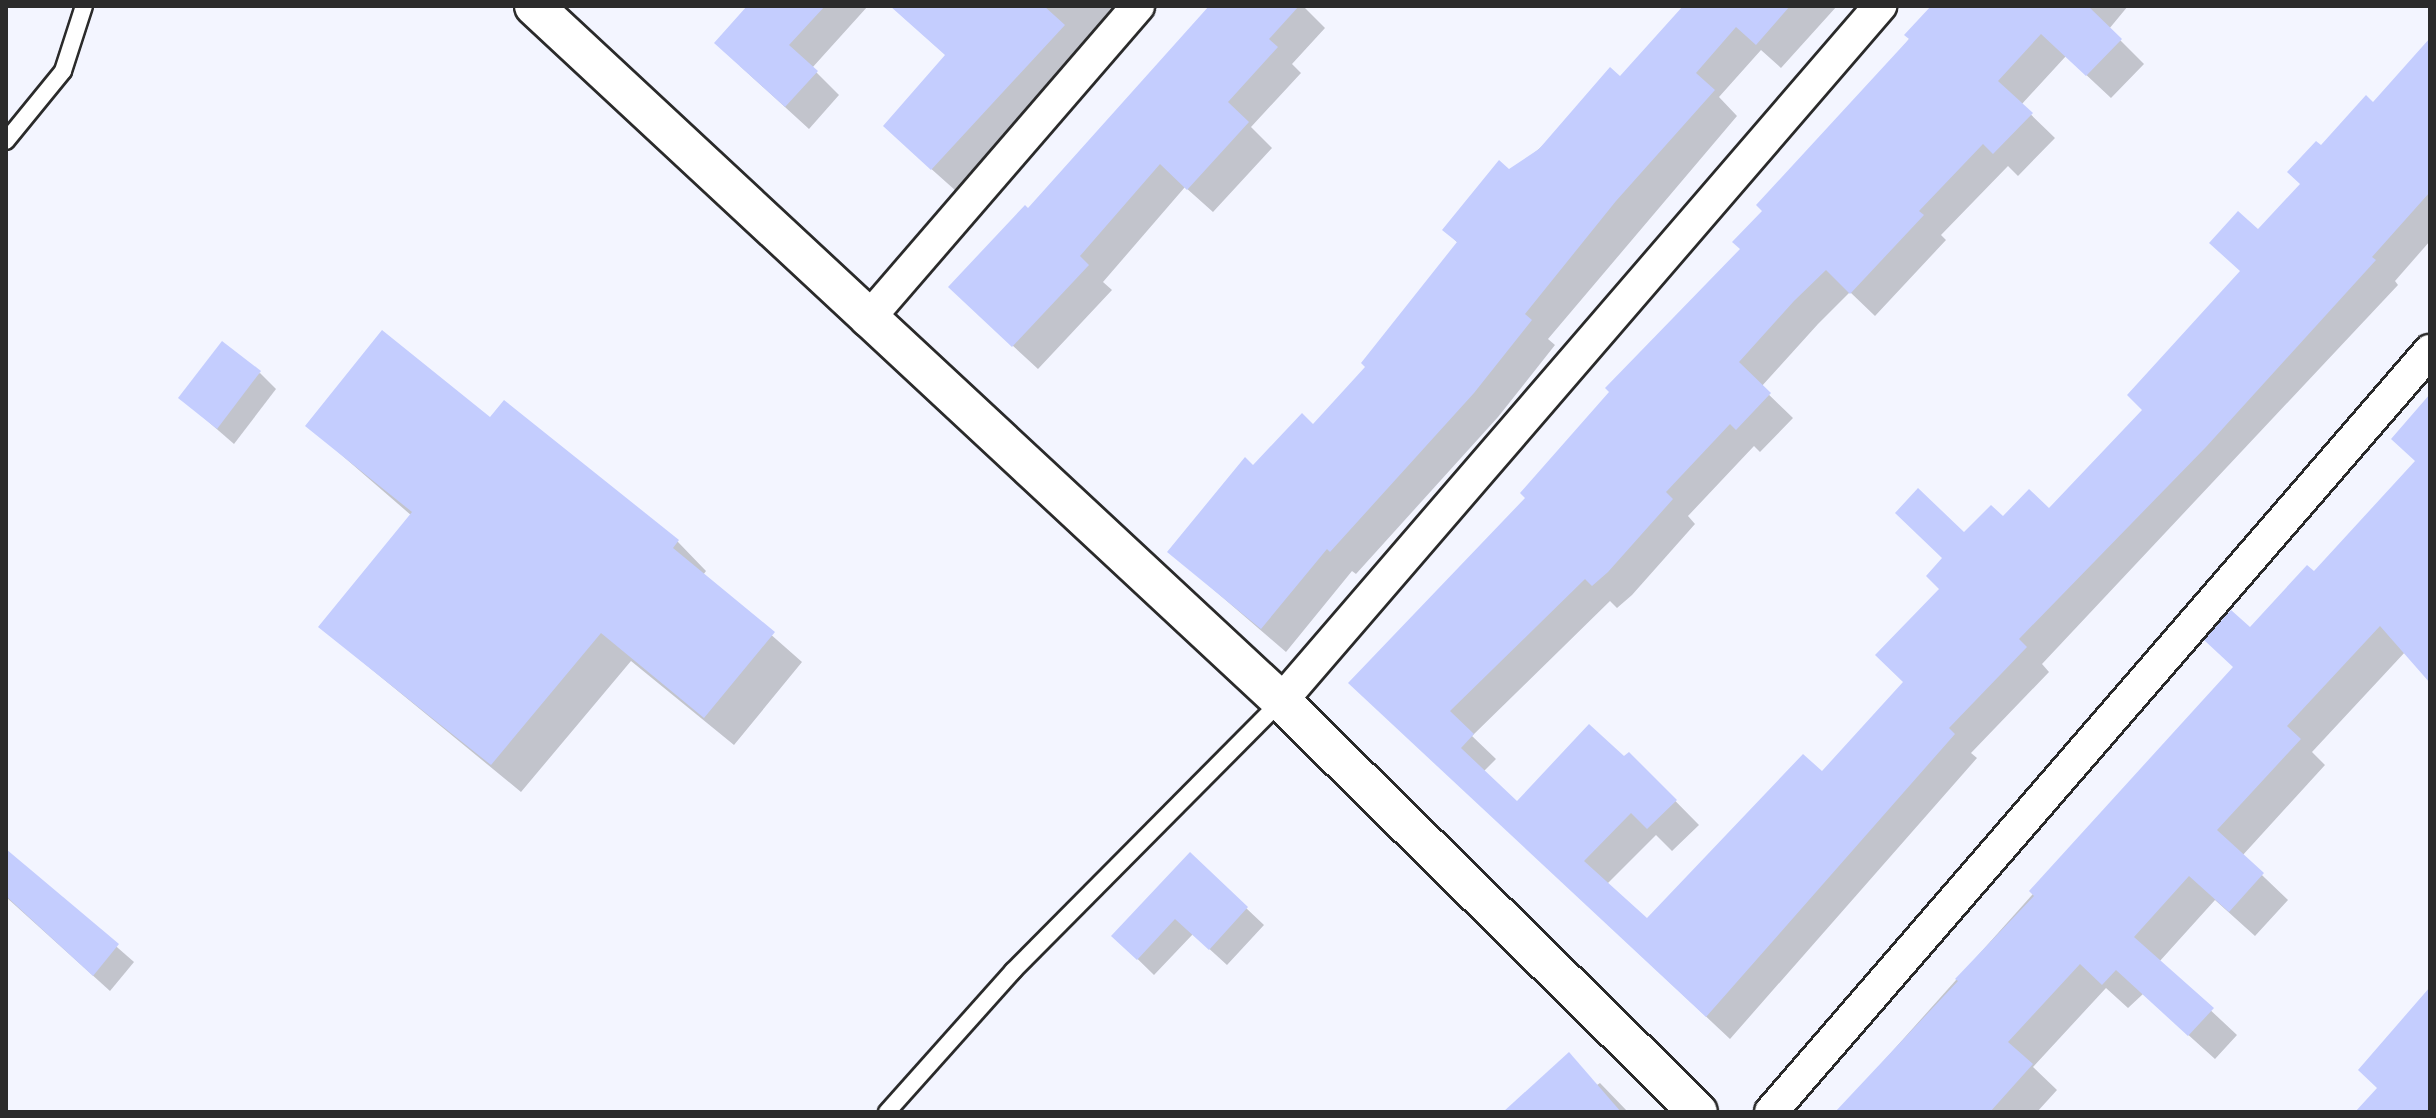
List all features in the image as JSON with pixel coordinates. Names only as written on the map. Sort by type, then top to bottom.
[{"type":"street","points":[[534,6],[867,320],[1281,701],[1698,1112]]},
{"type":"street","points":[[867,320],[1138,6]]},
{"type":"street","points":[[1281,701],[1880,6]]},
{"type":"street","points":[[1771,1112],[2430,351]]},
{"type":"lane","points":[[6,141],[63,71],[84,6]]},
{"type":"lane","points":[[887,1112],[1013,971],[1281,701]]},
{"type":"building","points":[[747,6],[825,6],[789,45],[818,71],[785,107],[714,43]]},
{"type":"building","points":[[890,6],[1044,6],[1065,25],[931,170],[883,126],[945,55]]},
{"type":"building","points":[[1209,6],[1299,6],[1269,39],[1278,47],[1228,102],[1249,122],[1187,190],[1160,164],[1080,256],[1089,265],[1012,347],[948,287],[1025,205],[1028,208]]},
{"type":"building","points":[[1683,6],[1790,6],[1756,45],[1736,27],[1696,73],[1715,90],[1616,201],[1525,314],[1532,320],[1474,393],[1330,552],[1327,549],[1261,629],[1167,552],[1245,457],[1253,465],[1302,413],[1313,424],[1365,367],[1361,363],[1457,242],[1442,230],[1499,160],[1509,169],[1539,149],[1610,67],[1620,76]]},
{"type":"building","points":[[1931,6],[2088,6],[2122,39],[2086,76],[2041,34],[1998,81],[2033,113],[1993,154],[1983,144],[1919,211],[1924,215],[1850,294],[1826,270],[1794,301],[1739,362],[1771,393],[1736,430],[1730,424],[1666,492],[1673,499],[1608,572],[1592,586],[1585,579],[1450,711],[1474,734],[1461,748],[1517,801],[1589,724],[1624,756],[1629,752],[1677,800],[1647,829],[1631,813],[1584,861],[1647,918],[1803,754],[1822,771],[1903,682],[1875,655],[1939,589],[1926,576],[1942,558],[1895,513],[1918,488],[1964,532],[1991,505],[2003,516],[2029,489],[2049,508],[2142,410],[2127,395],[2240,271],[2209,243],[2238,211],[2258,229],[2300,184],[2287,172],[2316,141],[2321,145],[2366,95],[2373,102],[2430,38],[2430,192],[2372,257],[2376,260],[2206,447],[2019,639],[2027,647],[1949,728],[1955,734],[1706,1017],[1348,683],[1525,498],[1520,493],[1609,392],[1605,388],[1740,249],[1732,242],[1762,211],[1756,205],[1909,39],[1904,35]]},
{"type":"building","points":[[382,330],[490,417],[504,400],[679,540],[673,548],[775,632],[704,718],[601,633],[491,765],[318,627],[412,512],[305,426]]},
{"type":"building","points":[[222,341],[261,371],[217,429],[178,398]]},
{"type":"building","points":[[2430,394],[2430,683],[2380,626],[2287,726],[2301,739],[2217,830],[2264,873],[2229,912],[2189,876],[2134,937],[2214,1008],[2188,1036],[2116,970],[2102,985],[2080,964],[2008,1042],[2033,1064],[1990,1112],[1835,1112],[1958,981],[1955,979],[2034,896],[2029,891],[2233,667],[2204,640],[2231,610],[2250,627],[2307,565],[2314,571],[2415,461],[2391,439]]},
{"type":"building","points":[[6,849],[119,944],[93,976],[6,896]]},
{"type":"building","points":[[1190,852],[1248,907],[1209,950],[1175,919],[1137,960],[1111,936]]},
{"type":"building","points":[[2430,987],[2430,1112],[2355,1112],[2377,1088],[2358,1070]]},
{"type":"building","points":[[1569,1052],[1621,1112],[1503,1112]]}]
